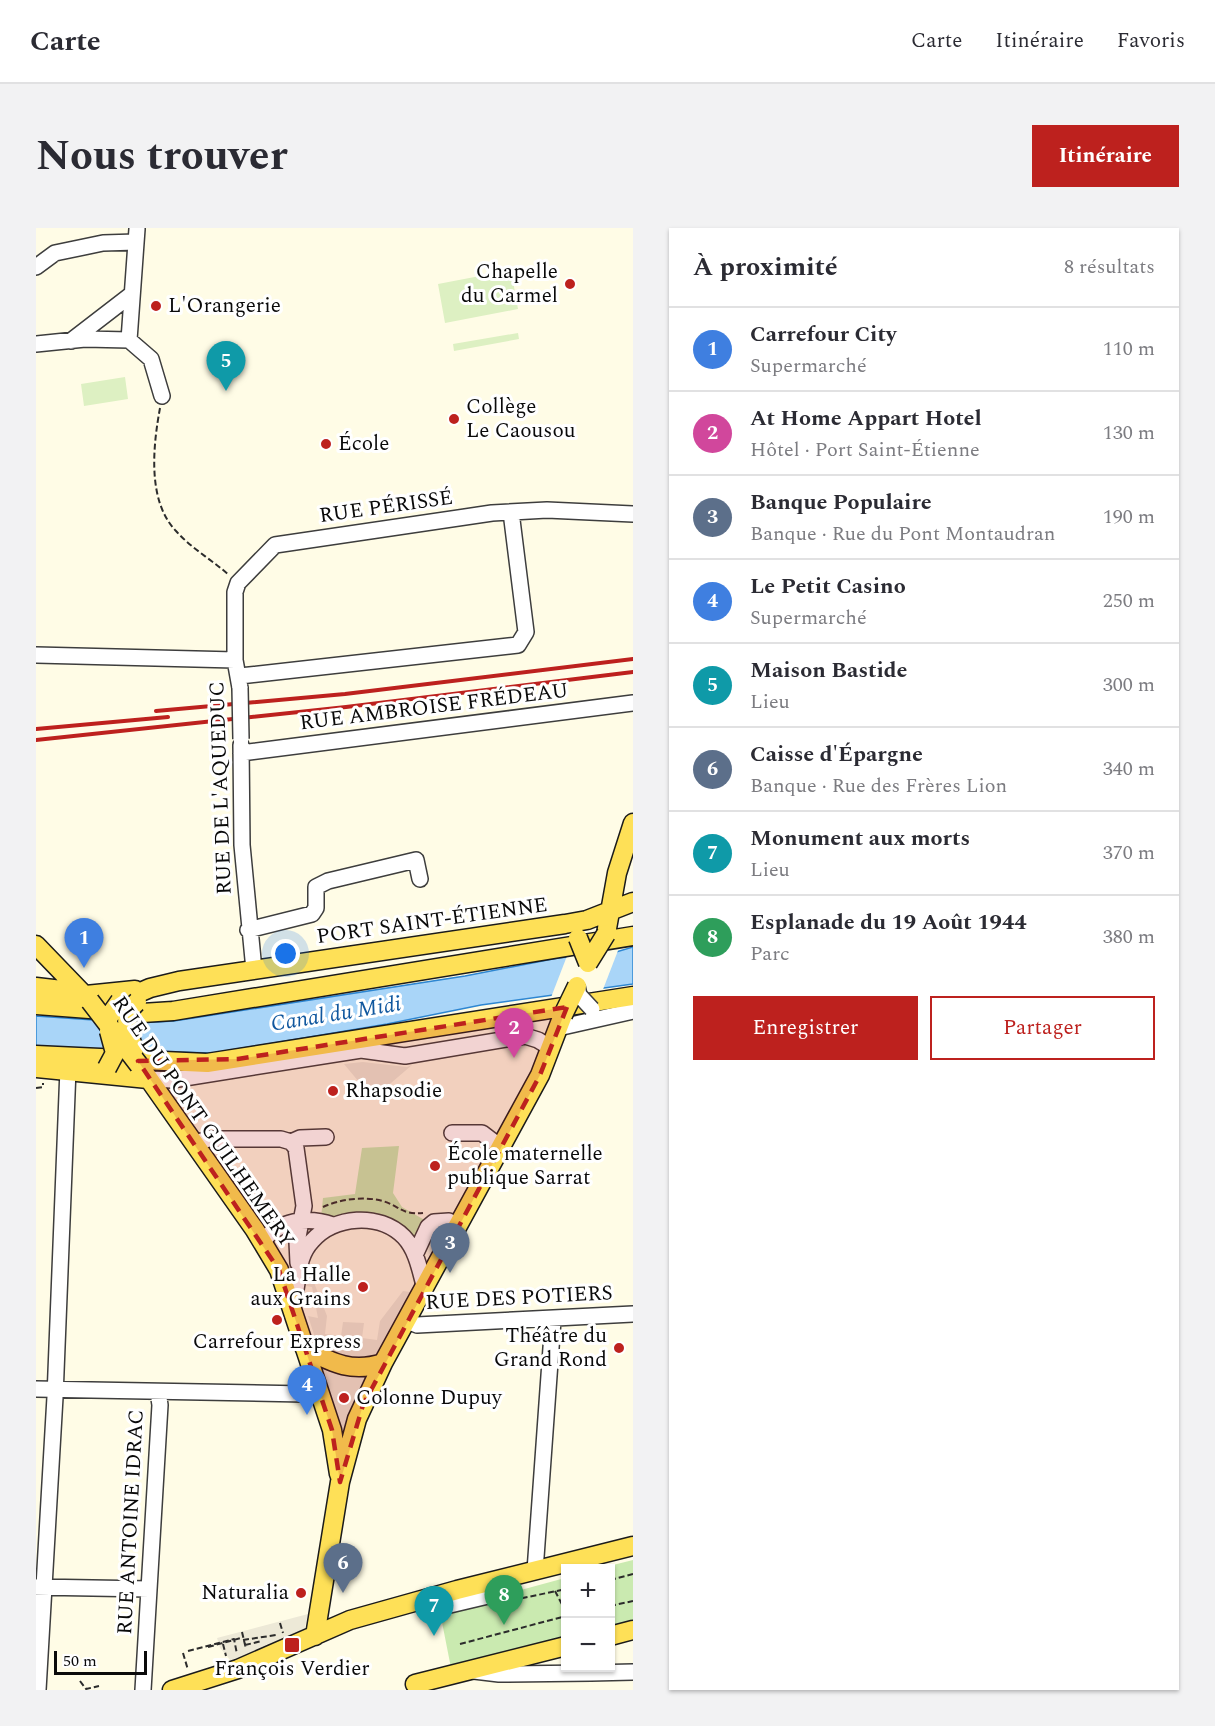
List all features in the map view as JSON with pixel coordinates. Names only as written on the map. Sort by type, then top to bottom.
[{"type":"main road","points":[[315,1636],[340,1482],[357,1419],[383,1363],[425,1289],[499,1146],[540,1075],[577,986],[606,934],[617,873],[633,823]]},
{"type":"main road","name":"PORT SAINT-ÉTIENNE","points":[[83,999],[254,970],[565,924],[587,920],[633,902]]},
{"type":"main road","points":[[565,924],[578,938],[588,963]]},
{"type":"main road","points":[[36,987],[154,1013],[633,936]]},
{"type":"main road","name":"RUE DU PONT GUILHEMERY","points":[[36,947],[106,1021],[194,1143],[279,1270],[335,1443],[340,1482]]},
{"type":"main road","name":"PORT SAINT-ÉTIENNE","points":[[128,1001],[150,988]]},
{"type":"main road","points":[[36,1055],[207,1063],[633,996]]},
{"type":"main road","points":[[36,1005],[83,999]]},
{"type":"main road","points":[[40,1075],[68,1069],[104,1071],[144,1072],[126,1026],[132,1006],[128,1001],[106,1021],[115,1053],[104,1071]]},
{"type":"main road","points":[[305,1349],[346,1368],[362,1369],[383,1363]]},
{"type":"main road","points":[[190,1690],[260,1666],[286,1650],[350,1620],[633,1546]]},
{"type":"main road","points":[[615,1635],[633,1630]]},
{"type":"main road","points":[[414,1684],[561,1647]]},
{"type":"main road","points":[[172,1690],[286,1650]]},
{"type":"street","points":[[36,267],[56,253],[137,235],[129,340]]},
{"type":"street","points":[[71,341],[132,294]]},
{"type":"street","points":[[36,344],[129,340],[151,359],[162,396]]},
{"type":"street","points":[[240,682],[518,645],[526,632],[511,512]]},
{"type":"street","name":"RUE PÉRISSÉ","points":[[238,583],[276,545],[511,512],[633,514]]},
{"type":"street","points":[[235,660],[238,583]]},
{"type":"street","name":"RUE DE L'AQUEDUC","points":[[36,655],[235,660],[240,682],[242,845],[248,930],[254,970]]},
{"type":"street","name":"RUE AMBROISE FRÉDEAU","points":[[241,746],[633,703]]},
{"type":"street","points":[[248,930],[312,914],[316,908],[316,887],[327,881],[416,860],[420,879]]},
{"type":"street","points":[[577,986],[579,995],[592,1009],[612,1014]]},
{"type":"street","points":[[561,1021],[633,1011]]},
{"type":"street","points":[[144,1072],[171,1080],[361,1050],[405,1056],[525,1036],[538,1040],[551,1048]]},
{"type":"street","points":[[38,1690],[40,1587],[55,1389],[68,1069]]},
{"type":"street","points":[[452,1133],[482,1133],[499,1146]]},
{"type":"street","points":[[194,1143],[209,1139],[280,1139],[291,1142],[300,1138],[326,1137]]},
{"type":"street","points":[[291,1142],[297,1156],[304,1206],[297,1242],[297,1293],[291,1306]]},
{"type":"street","points":[[258,1236],[262,1226],[279,1226],[303,1219],[333,1225]]},
{"type":"street","points":[[298,1266],[312,1240],[333,1225],[352,1220],[366,1220],[391,1228],[404,1237],[415,1255],[425,1289]]},
{"type":"street","points":[[415,1255],[429,1227],[434,1222],[448,1221],[458,1225]]},
{"type":"street","name":"RUE DES POTIERS","points":[[407,1321],[417,1325],[553,1320],[633,1314]]},
{"type":"street","points":[[526,1573],[534,1557],[553,1320]]},
{"type":"street","points":[[36,1389],[305,1394],[319,1390]]},
{"type":"street","name":"RUE ANTOINE IDRAC","points":[[143,1690],[160,1404],[158,1392]]},
{"type":"street","points":[[40,1587],[149,1589]]},
{"type":"street","points":[[468,1670],[499,1674],[561,1671]]},
{"type":"street","points":[[615,1671],[633,1672]]},
{"type":"path","points":[[162,396],[156,428],[156,496],[175,530],[238,583]]},
{"type":"path","points":[[36,1088],[43,1087],[40,1075]]},
{"type":"path","points":[[303,1219],[331,1203],[354,1199],[384,1202],[407,1214],[430,1212]]},
{"type":"path","points":[[615,1579],[633,1574]]},
{"type":"path","points":[[555,1591],[561,1604]]},
{"type":"path","points":[[615,1605],[633,1601]]},
{"type":"path","points":[[460,1644],[561,1615]]},
{"type":"path","points":[[242,1632],[247,1655]]},
{"type":"path","points":[[202,1648],[274,1634]]},
{"type":"path","points":[[188,1651],[234,1639]]},
{"type":"path","points":[[244,1645],[252,1643]]},
{"type":"path","points":[[80,1681],[86,1689],[99,1686]]},
{"type":"highlighted area","points":[[567,1007],[540,1075],[363,1405],[340,1482],[332,1430],[279,1270],[138,1061],[238,1059]]},
{"type":"green space","points":[[511,270],[518,309],[445,323],[438,284]]},
{"type":"green space","points":[[518,333],[519,339],[454,351],[453,344]]},
{"type":"green space","points":[[125,377],[128,399],[84,406],[81,384]]},
{"type":"green space","points":[[399,1146],[393,1193],[402,1207],[428,1222],[415,1246],[402,1232],[343,1218],[321,1218],[323,1198],[355,1194],[362,1148]]},
{"type":"green space","points":[[633,1560],[633,1622],[615,1627],[615,1618],[615,1564]]},
{"type":"green space","points":[[561,1579],[561,1640],[451,1668],[440,1612]]},
{"type":"shaded area","points":[[363,1062],[407,1067],[412,1065],[384,1089],[364,1088],[344,1064]]},
{"type":"shaded area","points":[[307,1280],[313,1280],[327,1316],[325,1334],[341,1336],[343,1322],[364,1323],[362,1338],[377,1340],[380,1321],[403,1291],[410,1292],[395,1322],[397,1327],[382,1355],[364,1364],[319,1350],[308,1316],[318,1318],[312,1287],[306,1286]]},
{"type":"shaded area","points":[[317,1359],[375,1370],[345,1449]]},
{"type":"shaded area","points":[[308,1614],[304,1631],[289,1642],[233,1663],[220,1648],[217,1638]]},
{"type":"water","name":"Canal du Midi","points":[[633,947],[633,984],[481,1005],[387,1024],[213,1053],[52,1049],[36,1046],[36,1016],[137,1023],[174,1021],[465,976],[558,958],[616,952]]},
{"type":"pier","points":[[619,948],[602,992],[550,1000],[567,956]]},
{"type":"railway","points":[[156,711],[345,694],[633,659]]},
{"type":"railway","points":[[36,740],[346,707],[633,672]]},
{"type":"railway","points":[[36,729],[168,717]]},
{"type":"place","name":"Chapelle du Carmel","points":[[570,284]]},
{"type":"place","name":"L'Orangerie","points":[[156,306]]},
{"type":"place","name":"Maison Bastide","points":[[226,391]]},
{"type":"place","name":"Collège Le Caousou","points":[[454,419]]},
{"type":"place","name":"École","points":[[326,444]]},
{"type":"place","name":"Carrefour City","points":[[84,968]]},
{"type":"place","name":"At Home Appart Hotel","points":[[514,1058]]},
{"type":"place","name":"Rhapsodie","points":[[333,1091]]},
{"type":"place","name":"École maternelle publique Sarrat","points":[[435,1166]]},
{"type":"place","name":"Banque Populaire","points":[[450,1273]]},
{"type":"place","name":"La Halle aux Grains","points":[[363,1287]]},
{"type":"place","name":"Carrefour Express","points":[[277,1320]]},
{"type":"place","name":"Théâtre du Grand Rond","points":[[619,1348]]},
{"type":"place","name":"Colonne Dupuy","points":[[344,1398]]},
{"type":"place","name":"Le Petit Casino","points":[[307,1415]]},
{"type":"place","name":"Naturalia","points":[[301,1593]]},
{"type":"place","name":"Caisse d'Épargne","points":[[343,1593]]},
{"type":"place","name":"Esplanade du 19 Août 1944","points":[[504,1625]]},
{"type":"place","name":"Monument aux morts","points":[[434,1636]]},
{"type":"place","name":"François Verdier","points":[[292,1645]]}]
